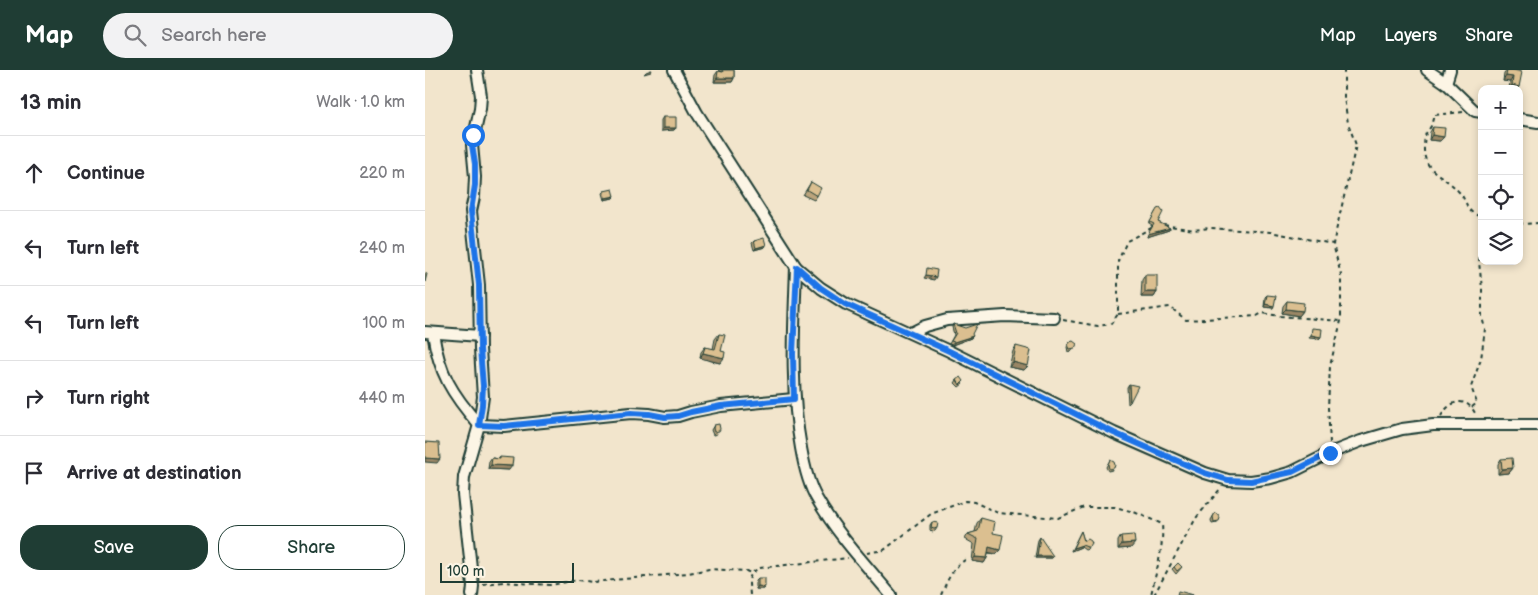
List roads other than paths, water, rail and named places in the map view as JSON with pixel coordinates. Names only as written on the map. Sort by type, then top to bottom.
[{"type":"street","points":[[473,590],[463,494],[465,477],[479,425],[483,397],[479,285],[471,211],[475,177],[472,145],[481,96],[477,70]]},
{"type":"street","points":[[675,70],[702,121],[797,267],[821,288],[845,304],[911,333],[1114,433],[1205,473],[1228,480],[1251,481],[1271,478],[1292,472],[1330,453],[1389,432],[1433,425],[1538,425]]},
{"type":"street","points":[[1427,70],[1478,111]]},
{"type":"street","points":[[1446,84],[1450,70]]},
{"type":"street","points":[[1523,120],[1538,122]]},
{"type":"street","points":[[797,267],[793,354],[794,399],[802,457],[816,497],[857,555],[891,595]]},
{"type":"street","points":[[911,333],[925,326],[947,320],[1005,316],[1053,318]]},
{"type":"street","points":[[480,336],[429,332],[441,370],[462,406],[479,425],[504,426],[631,413],[665,417],[678,416],[721,406],[794,399]]}]
